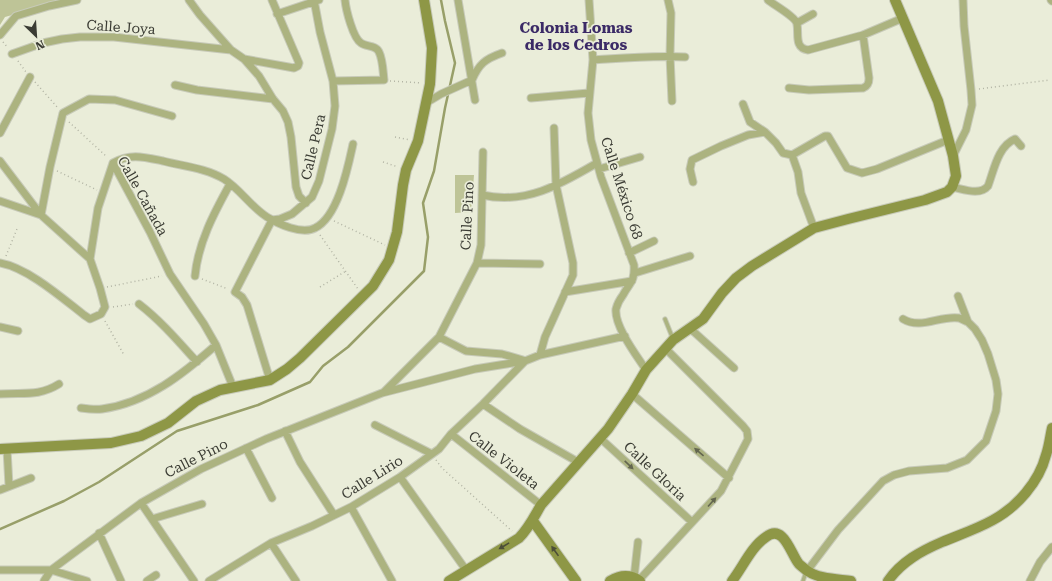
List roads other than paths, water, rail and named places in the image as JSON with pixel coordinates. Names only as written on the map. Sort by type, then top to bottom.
[{"type":"street","points":[[0,36],[16,16],[49,6],[77,0]]},
{"type":"street","points":[[189,0],[231,50],[244,59],[259,76],[273,99],[283,111],[288,122],[291,137],[296,187],[299,196],[306,203]]},
{"type":"street","points":[[244,59],[294,68],[298,66],[299,63],[272,0]]},
{"type":"street","points":[[277,14],[315,0]]},
{"type":"street","name":"Calle Pera","points":[[272,220],[280,219],[292,214],[312,197],[319,181],[329,144],[335,106],[333,81],[320,32],[315,0]]},
{"type":"street","points":[[333,81],[384,80],[380,52],[376,48],[361,44],[357,39],[347,14],[345,0]]},
{"type":"street","points":[[9,486],[4,449],[111,443],[141,436],[168,423],[196,401],[220,390],[270,380],[296,361],[373,286],[389,260],[397,232],[406,170],[418,141],[430,84],[432,48],[424,0]]},
{"type":"street","points":[[458,0],[470,81],[475,100]]},
{"type":"street","name":"Calle México 68","points":[[589,0],[593,60],[588,113],[591,140],[598,166],[634,265],[635,273]]},
{"type":"street","points":[[668,0],[671,13],[670,56],[672,101]]},
{"type":"street","points":[[768,0],[793,18],[797,23],[796,36],[799,45],[803,49],[808,50],[862,34],[903,18]]},
{"type":"street","points":[[449,581],[519,538],[533,521],[541,505],[600,438],[632,394],[646,370],[673,340],[706,315],[722,293],[736,278],[752,266],[814,228],[925,200],[948,192],[952,187],[956,176],[953,156],[938,101],[895,0]]},
{"type":"street","points":[[953,156],[966,130],[972,104],[964,26],[963,0]]},
{"type":"street","points":[[797,23],[813,14]]},
{"type":"street","points":[[789,88],[809,90],[866,87],[869,83],[869,78],[862,34]]},
{"type":"street","name":"Calle Joya","points":[[12,54],[43,43],[80,37],[114,37],[231,50]]},
{"type":"street","points":[[426,103],[441,94],[470,81],[478,68],[485,61],[502,53]]},
{"type":"street","points":[[593,60],[670,56],[685,57]]},
{"type":"street","points":[[0,133],[30,77]]},
{"type":"street","points":[[174,85],[197,90],[273,99]]},
{"type":"street","points":[[530,98],[589,93]]},
{"type":"street","points":[[41,215],[50,167],[63,113],[89,99],[115,100],[172,116]]},
{"type":"street","points":[[744,104],[750,122],[765,132],[783,153],[792,155],[825,136],[828,136],[847,168],[862,173],[877,169],[948,140]]},
{"type":"street","points":[[540,355],[545,337],[573,275],[573,263],[556,185],[554,128]]},
{"type":"street","points":[[693,182],[690,169],[692,160],[748,135],[765,132]]},
{"type":"street","points":[[952,187],[978,192],[985,190],[1002,150],[1008,142],[1015,139],[1021,146]]},
{"type":"street","points":[[1,264],[19,270],[44,284],[90,319],[103,311],[100,288],[90,259],[98,208],[102,192],[113,163],[121,158],[129,156],[152,159],[214,174],[230,184],[260,212],[272,220],[290,228],[306,230],[315,228],[327,218],[333,210],[353,144]]},
{"type":"street","name":"Calle Pino","points":[[382,393],[439,337],[477,264],[481,245],[483,152]]},
{"type":"street","points":[[792,155],[798,172],[802,194],[814,228]]},
{"type":"street","points":[[482,195],[496,198],[509,198],[528,195],[556,185],[598,166],[640,157]]},
{"type":"street","points":[[0,161],[41,215],[90,259]]},
{"type":"street","name":"Calle Cañada","points":[[113,163],[150,232],[170,274],[204,324],[216,345],[233,387]]},
{"type":"street","points":[[194,276],[205,233],[230,184]]},
{"type":"street","points":[[0,201],[41,215]]},
{"type":"street","points":[[270,380],[248,305],[242,297],[235,292],[272,220]]},
{"type":"street","points":[[629,253],[654,241]]},
{"type":"street","points":[[646,370],[619,325],[616,310],[623,295],[633,281],[635,273],[690,256]]},
{"type":"street","points":[[477,264],[540,264]]},
{"type":"street","points":[[566,292],[633,281]]},
{"type":"street","points":[[807,571],[838,530],[883,481],[894,475],[909,471],[947,468],[967,460],[986,442],[996,411],[998,394],[996,380],[982,340],[968,322],[958,296]]},
{"type":"street","points":[[139,304],[167,328],[197,362]]},
{"type":"street","points":[[903,319],[910,324],[951,318],[959,318],[968,322]]},
{"type":"street","points":[[0,327],[18,331]]},
{"type":"street","points":[[689,329],[734,368]]},
{"type":"street","name":"Calle Pino","points":[[44,581],[51,570],[141,502],[201,468],[285,431],[382,393],[475,369],[525,361],[540,355],[625,336]]},
{"type":"street","points":[[439,337],[466,351],[502,354],[525,361]]},
{"type":"street","points":[[81,408],[102,409],[124,404],[148,395],[168,384],[197,362],[216,345]]},
{"type":"street","points":[[638,579],[679,538],[721,492],[747,442],[748,435],[747,431],[665,348]]},
{"type":"street","name":"Calle Lirio","points":[[209,581],[271,543],[312,526],[351,507],[432,454],[439,449],[451,434],[525,361]]},
{"type":"street","points":[[0,394],[40,393],[59,384]]},
{"type":"street","points":[[632,394],[729,478]]},
{"type":"street","points":[[483,404],[520,429],[578,462]]},
{"type":"street","points":[[375,425],[432,454]]},
{"type":"street","points":[[888,581],[901,566],[912,557],[933,546],[993,520],[1025,494],[1035,480],[1046,457],[1052,428]]},
{"type":"street","points":[[285,431],[300,462],[334,515]]},
{"type":"street","name":"Calle Violeta","points":[[451,434],[541,505]]},
{"type":"street","name":"Calle Gloria","points":[[600,438],[692,522]]},
{"type":"street","points":[[246,448],[272,498]]},
{"type":"street","points":[[400,476],[466,570]]},
{"type":"street","points":[[0,490],[31,478]]},
{"type":"street","points":[[141,502],[194,581]]},
{"type":"street","points":[[152,519],[202,504]]},
{"type":"street","points":[[351,507],[392,581]]},
{"type":"street","points":[[533,521],[576,581]]},
{"type":"street","points":[[99,533],[121,581]]},
{"type":"street","points":[[732,581],[754,550],[769,534],[779,535],[787,541],[798,564],[807,571],[821,577],[851,581]]},
{"type":"street","points":[[638,542],[638,579]]},
{"type":"street","points":[[271,543],[296,581]]},
{"type":"street","points":[[1030,581],[1040,562],[1052,547]]},
{"type":"street","points":[[0,570],[51,570],[87,581]]},
{"type":"street","points":[[147,581],[156,575]]},
{"type":"street","points":[[610,581],[619,577],[629,576],[638,579]]},
{"type":"lane","points":[[666,319],[673,340]]},
{"type":"lane","points":[[802,581],[807,571]]},
{"type":"waterway","points":[[0,529],[64,501],[99,482],[177,431],[258,405],[310,382],[323,366],[348,347],[424,271],[428,237],[423,203],[434,171],[445,108],[455,63],[441,0]]},
{"type":"district","name":"Colonia Lomas de los Cedros","points":[[576,36]]}]
